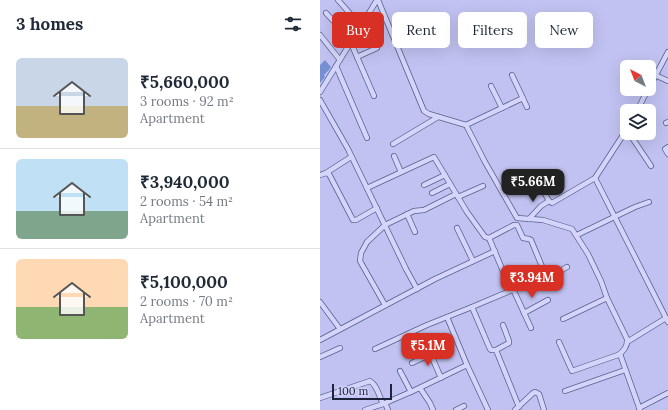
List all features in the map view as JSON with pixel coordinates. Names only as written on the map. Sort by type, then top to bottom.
[{"type":"street","points":[[338,0],[349,12]]},
{"type":"street","points":[[370,12],[378,0]]},
{"type":"street","points":[[378,0],[423,108],[427,113],[466,125],[523,98]]},
{"type":"street","points":[[326,13],[332,20]]},
{"type":"street","points":[[320,35],[340,60]]},
{"type":"street","points":[[320,90],[347,48]]},
{"type":"street","points":[[354,48],[374,96]]},
{"type":"street","points":[[357,56],[377,48]]},
{"type":"street","points":[[668,52],[656,76],[668,81]]},
{"type":"street","points":[[336,66],[366,138]]},
{"type":"street","points":[[512,75],[527,107]]},
{"type":"street","points":[[491,86],[502,108]]},
{"type":"street","points":[[320,100],[367,188],[417,289]]},
{"type":"street","points":[[393,144],[438,117]]},
{"type":"street","points":[[466,125],[518,218],[543,220],[570,228],[577,235],[588,254],[627,339],[626,347],[620,354],[572,371],[559,342]]},
{"type":"street","points":[[529,219],[541,206],[549,201],[552,202],[595,178],[620,140]]},
{"type":"street","points":[[634,140],[651,166]]},
{"type":"street","points":[[668,147],[665,149],[668,154]]},
{"type":"street","points":[[394,156],[401,172]]},
{"type":"street","points":[[367,188],[434,156],[467,212],[485,236],[489,238],[531,328]]},
{"type":"street","points":[[320,175],[326,174],[351,157]]},
{"type":"street","points":[[326,174],[329,174],[354,220],[377,208]]},
{"type":"street","points":[[424,185],[445,175]]},
{"type":"street","points":[[595,178],[667,318],[627,342]]},
{"type":"street","points":[[432,194],[450,184]]},
{"type":"street","points":[[540,185],[549,201]]},
{"type":"street","points":[[385,305],[360,261],[361,253],[367,242],[385,225],[415,210],[424,210],[457,195],[482,186]]},
{"type":"street","points":[[577,235],[636,206],[650,202]]},
{"type":"street","points":[[407,214],[415,232]]},
{"type":"street","points":[[489,238],[515,225],[518,218]]},
{"type":"street","points":[[515,225],[517,225],[523,238],[531,240],[546,276]]},
{"type":"street","points":[[457,228],[473,261]]},
{"type":"street","points":[[320,340],[385,305],[495,251]]},
{"type":"street","points":[[375,349],[427,325],[543,276],[550,277],[567,267]]},
{"type":"street","points":[[563,319],[607,298]]},
{"type":"street","points":[[524,313],[548,300]]},
{"type":"street","points":[[320,302],[340,329]]},
{"type":"street","points":[[472,307],[490,349],[493,351],[509,343],[503,325]]},
{"type":"street","points":[[447,317],[488,410]]},
{"type":"street","points":[[320,357],[340,348]]},
{"type":"street","points":[[496,350],[517,408],[532,393],[535,392],[539,394],[544,410]]},
{"type":"street","points":[[620,354],[640,409],[667,395]]},
{"type":"street","points":[[412,363],[431,355],[441,378]]},
{"type":"street","points":[[365,410],[411,392],[467,365]]},
{"type":"street","points":[[565,390],[626,370]]},
{"type":"street","points":[[400,371],[411,392]]},
{"type":"street","points":[[320,398],[370,381],[375,385],[388,410]]},
{"type":"street","points":[[420,388],[433,410]]},
{"type":"street","points":[[456,410],[464,406]]},
{"type":"building","points":[[325,60],[331,67],[324,75],[325,77],[320,83],[320,65]]}]
